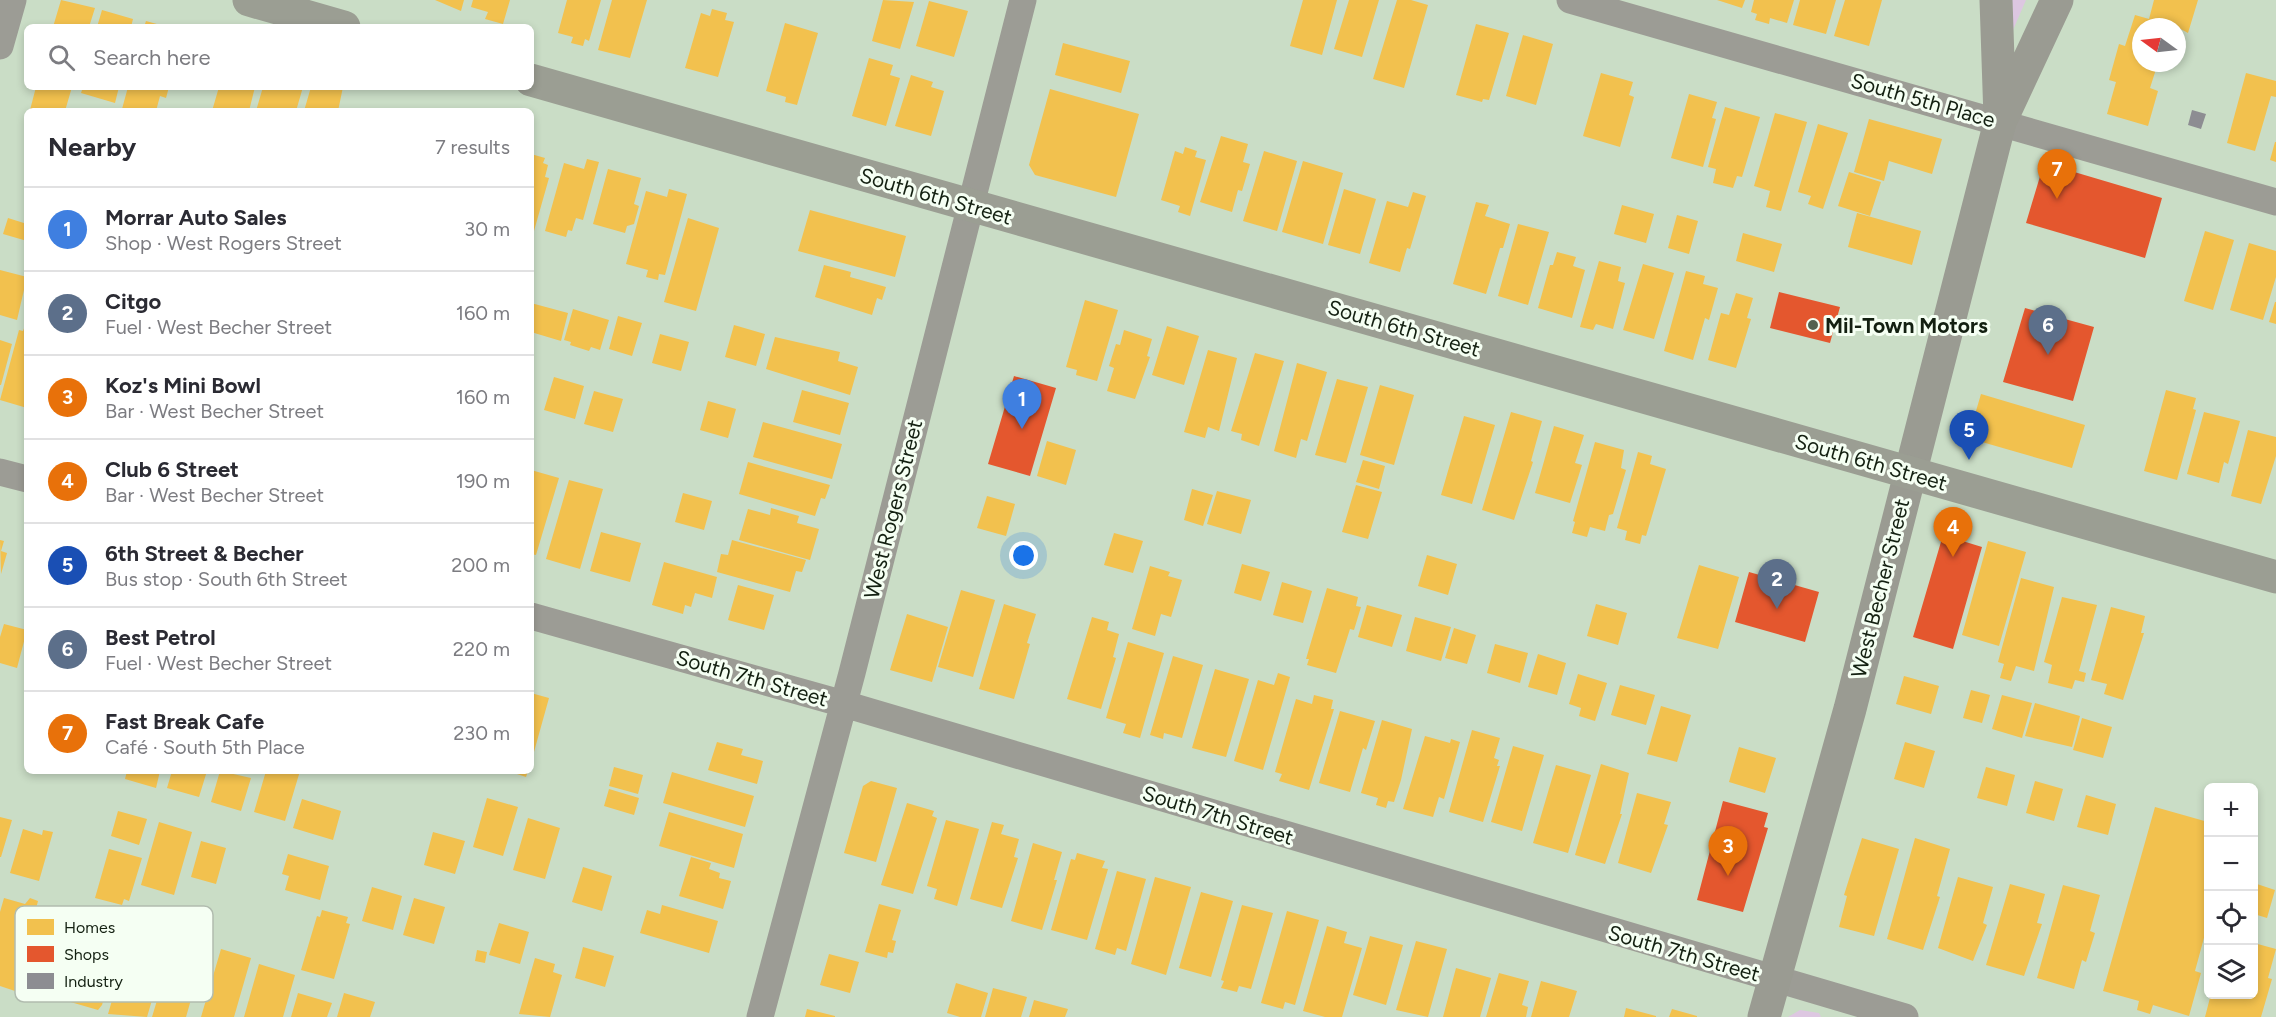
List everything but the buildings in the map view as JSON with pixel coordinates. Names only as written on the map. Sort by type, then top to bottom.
[{"type":"main road","points":[[249,0],[333,24]]},
{"type":"main road","name":"West Becher Street","points":[[1996,0],[2000,122]]},
{"type":"main road","name":"West Becher Street","points":[[1764,1017],[1850,709],[2000,122],[2057,0]]},
{"type":"main road","name":"South 6th Street","points":[[534,81],[2276,577]]},
{"type":"street","points":[[0,46],[13,0]]},
{"type":"street","name":"West Rogers Street","points":[[760,1017],[844,704],[969,205],[1023,0]]},
{"type":"street","name":"South 5th Place","points":[[1570,0],[2276,202]]},
{"type":"street","points":[[0,472],[24,478]]},
{"type":"street","name":"South 7th Street","points":[[534,617],[844,704],[1905,1017]]},
{"type":"shaded area","points":[[2012,0],[2026,0],[2013,30]]},
{"type":"shaded area","points":[[1800,1010],[1819,1013],[1821,1017],[1788,1017]]},
{"type":"place","name":"Fast Break Cafe","points":[[2057,199]]},
{"type":"place","name":"Mil-Town Motors","points":[[1813,325]]},
{"type":"place","name":"Best Petrol","points":[[2048,355]]},
{"type":"place","name":"Morrar Auto Sales","points":[[1022,429]]},
{"type":"place","name":"6th Street & Becher","points":[[1969,460]]},
{"type":"place","name":"Club 6 Street","points":[[1953,557]]},
{"type":"place","name":"Citgo","points":[[1777,609]]},
{"type":"place","name":"Koz's Mini Bowl","points":[[1728,876]]}]
